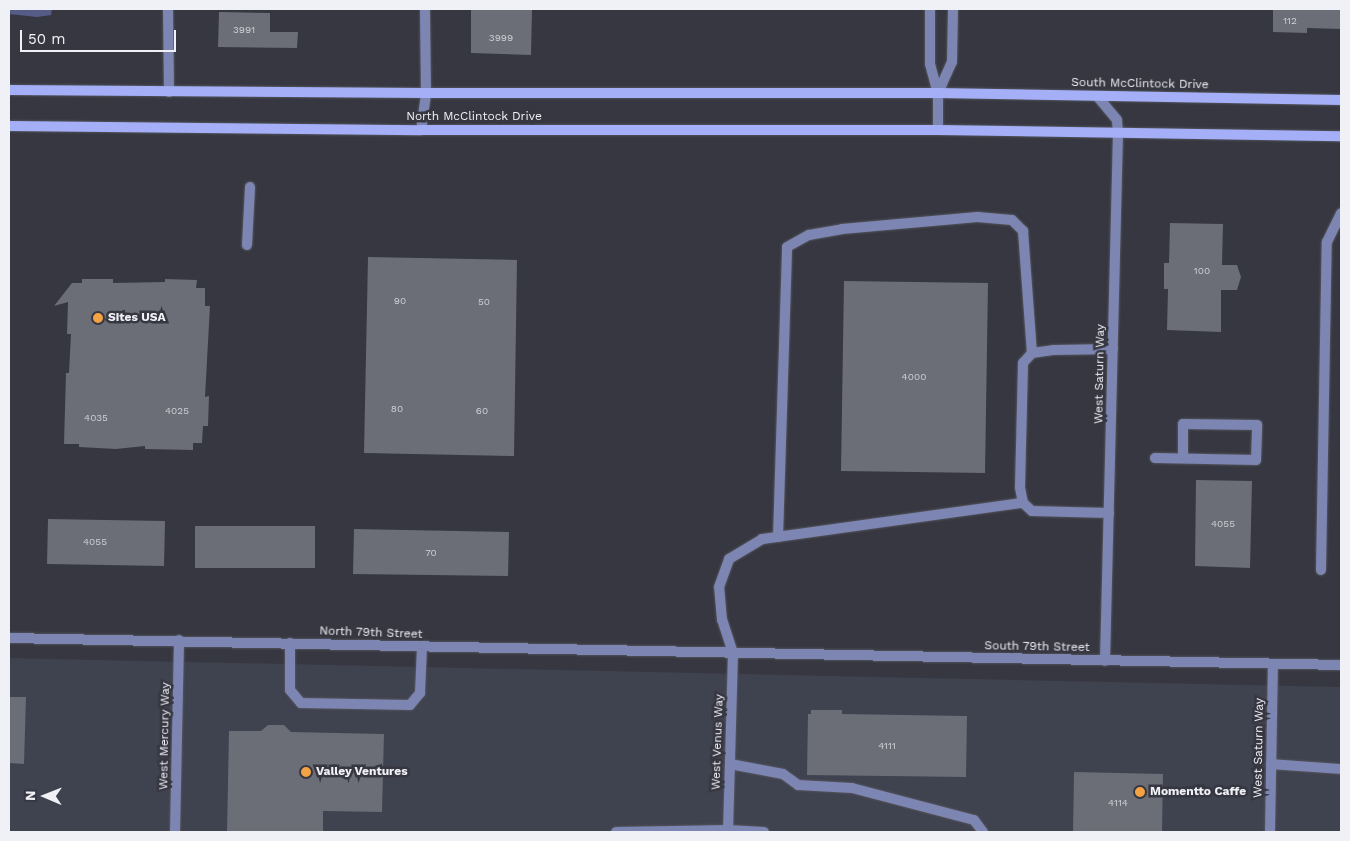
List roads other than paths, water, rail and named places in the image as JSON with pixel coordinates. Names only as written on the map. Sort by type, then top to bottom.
[{"type":"main road","name":"North McClintock Drive","points":[[9,90],[938,94]]},
{"type":"main road","name":"South McClintock Drive","points":[[938,94],[1341,100]]},
{"type":"main road","name":"North McClintock Drive","points":[[9,126],[421,130],[938,130]]},
{"type":"main road","points":[[938,130],[1341,136]]},
{"type":"street","points":[[168,9],[169,92]]},
{"type":"street","points":[[421,130],[426,93],[425,9]]},
{"type":"street","points":[[930,9],[930,64],[938,94],[938,130]]},
{"type":"street","points":[[938,94],[952,62],[954,9]]},
{"type":"street","name":"West Saturn Way","points":[[1097,96],[1117,120],[1118,133],[1105,661]]},
{"type":"street","points":[[247,245],[250,187]]},
{"type":"street","points":[[1321,570],[1327,242],[1341,213]]},
{"type":"street","points":[[778,537],[787,247],[809,235],[842,229],[976,217],[1012,220],[1023,232],[1032,353]]},
{"type":"street","points":[[1109,513],[1032,511],[1023,503],[1020,487],[1023,363],[1032,353],[1053,350],[1113,349]]},
{"type":"street","points":[[1155,458],[1256,460],[1257,425],[1184,424],[1182,458]]},
{"type":"street","name":"West Venus Way","points":[[728,831],[733,653],[722,620],[720,587],[729,559],[762,540],[1023,503]]},
{"type":"street","name":"North 79th Street","points":[[9,638],[179,640],[733,653]]},
{"type":"street","name":"West Mercury Way","points":[[175,832],[179,640]]},
{"type":"street","points":[[290,643],[290,690],[301,703],[410,705],[420,693],[422,647]]},
{"type":"street","name":"South 79th Street","points":[[733,653],[1341,665]]},
{"type":"street","name":"West Saturn Way","points":[[1270,832],[1273,664]]},
{"type":"street","points":[[730,764],[783,774],[798,785],[852,788],[974,820],[983,832]]},
{"type":"street","points":[[1271,764],[1341,768]]},
{"type":"street","points":[[616,832],[764,832]]},
{"type":"place","name":"Sites USA","points":[[98,318]]},
{"type":"place","name":"Valley Ventures","points":[[306,772]]},
{"type":"place","name":"Momentto Caffe","points":[[1140,792]]}]
